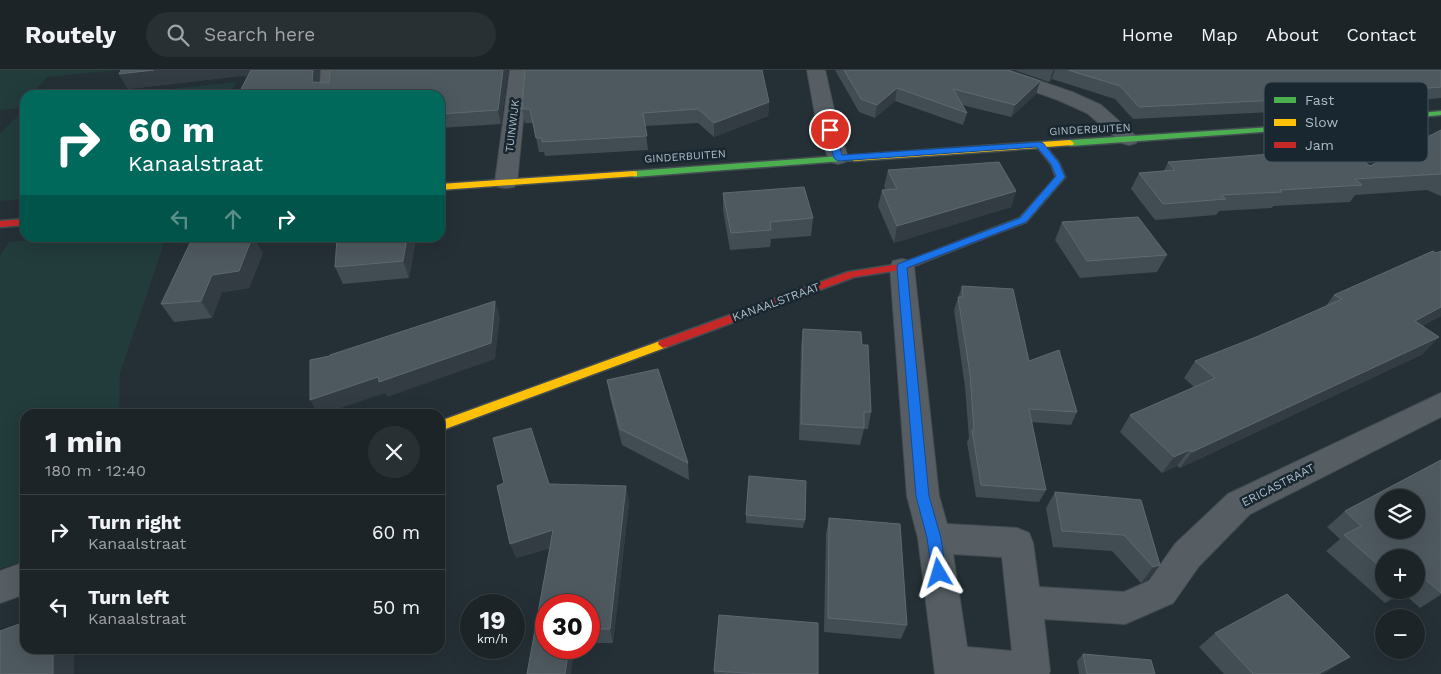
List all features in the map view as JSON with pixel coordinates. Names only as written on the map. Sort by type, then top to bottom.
[{"type":"main road","name":"GINDERBUITEN","points":[[1428,114],[1441,113]]},
{"type":"main road","name":"GINDERBUITEN","points":[[445,187],[1264,130]]},
{"type":"main road","name":"KANAALSTRAAT","points":[[445,424],[852,274],[902,267],[1023,220],[1061,177],[1055,163],[1040,144]]},
{"type":"main road","points":[[0,224],[20,222]]},
{"type":"street","name":"TUINWIJK","points":[[506,182],[519,70]]},
{"type":"street","points":[[816,70],[825,114],[838,158]]},
{"type":"street","points":[[991,70],[1065,96],[1094,109],[1129,139]]},
{"type":"street","points":[[902,267],[923,496],[934,538],[953,669],[1032,671],[1017,542],[934,538]]},
{"type":"street","name":"ERICASTRAAT","points":[[1025,602],[1125,608],[1161,592],[1187,555],[1239,504],[1441,404]]},
{"type":"street","points":[[0,587],[20,580]]},
{"type":"lane","points":[[326,90],[328,70]]},
{"type":"green space","points":[[0,70],[119,70],[47,77],[36,90],[20,90],[20,108],[0,110]]},
{"type":"green space","points":[[236,82],[232,90],[160,90]]},
{"type":"green space","points":[[20,113],[20,199],[0,201],[0,134]]},
{"type":"green space","points":[[9,242],[165,242],[120,373],[119,409],[20,409],[20,562],[0,569],[0,256]]},
{"type":"building","points":[[121,70],[154,70],[119,74]]},
{"type":"building","points":[[251,70],[313,70],[312,82],[329,83],[330,70],[503,70],[498,110],[445,114],[445,90],[241,90]]},
{"type":"building","points":[[525,70],[762,70],[769,102],[714,123],[698,109],[643,113],[647,136],[542,142],[542,138],[536,138],[530,109],[522,109]]},
{"type":"building","points":[[844,70],[1007,70],[1040,81],[1015,105],[953,89],[967,113],[897,88],[877,105],[861,99]]},
{"type":"building","points":[[1068,70],[1441,70],[1441,87],[1428,88],[1428,82],[1264,82],[1264,101],[1139,107],[1120,86]]},
{"type":"building","points":[[1441,130],[1441,174],[1355,179],[1362,185],[1221,195],[1226,199],[1163,204],[1139,173],[1175,170],[1168,162],[1264,155],[1264,162],[1365,162],[1370,166],[1378,162],[1428,162],[1428,137]]},
{"type":"building","points":[[999,162],[1016,191],[897,226],[882,190],[897,189],[888,170]]},
{"type":"building","points":[[804,187],[813,218],[770,222],[771,230],[731,233],[723,193]]},
{"type":"building","points":[[1138,217],[1167,255],[1087,261],[1062,222]]},
{"type":"building","points":[[191,242],[250,242],[239,271],[212,275],[201,301],[161,304]]},
{"type":"building","points":[[337,242],[406,242],[403,261],[335,267]]},
{"type":"building","points":[[1433,251],[1436,253],[1441,251],[1441,307],[1415,321],[1439,337],[1192,452],[1189,450],[1174,457],[1130,415],[1215,378],[1195,361],[1256,337],[1342,299],[1334,295]]},
{"type":"building","points":[[962,286],[1013,289],[1029,361],[1059,350],[1077,412],[1029,409],[1046,490],[981,485],[972,430],[974,430],[970,374],[958,297],[963,297]]},
{"type":"building","points":[[495,301],[491,343],[379,382],[378,377],[310,400],[310,360],[330,356]]},
{"type":"building","points":[[803,329],[861,332],[862,345],[868,345],[871,412],[864,412],[864,428],[801,424]]},
{"type":"building","points":[[658,369],[688,463],[620,429],[607,380]]},
{"type":"building","points":[[531,428],[549,484],[626,486],[610,629],[600,629],[600,594],[541,594],[553,530],[510,544],[497,486],[504,483],[493,438]]},
{"type":"building","points":[[1441,460],[1441,593],[1425,579],[1425,549],[1375,549],[1375,562],[1344,535],[1361,526],[1345,511],[1375,495],[1375,539],[1425,539],[1425,489],[1386,489]]},
{"type":"building","points":[[749,476],[806,481],[805,520],[746,515]]},
{"type":"building","points":[[1055,492],[1141,500],[1160,565],[1153,567],[1124,535],[1062,531]]},
{"type":"building","points":[[829,518],[900,524],[907,625],[828,618]]},
{"type":"building","points":[[1287,594],[1350,657],[1318,674],[1253,674],[1215,633]]},
{"type":"building","points":[[719,615],[818,623],[818,674],[760,674],[714,671]]},
{"type":"building","points":[[20,624],[20,654],[53,654],[53,674],[0,674],[0,631]]},
{"type":"building","points":[[535,630],[535,659],[567,659],[565,674],[527,674]]},
{"type":"building","points":[[1083,654],[1151,660],[1155,674],[1087,674]]},
{"type":"traffic: fast","points":[[1428,114],[1441,113]]},
{"type":"traffic: fast","points":[[1070,143],[1264,130]]},
{"type":"traffic: fast","points":[[634,174],[854,158]]},
{"type":"traffic: slow","points":[[854,158],[1070,143]]},
{"type":"traffic: slow","points":[[981,236],[1023,220],[1061,177],[1055,163],[1040,145]]},
{"type":"traffic: slow","points":[[445,187],[634,174]]},
{"type":"traffic: slow","points":[[445,424],[663,344]]},
{"type":"traffic: jam","points":[[0,224],[20,222]]},
{"type":"traffic: jam","points":[[663,344],[852,274],[902,267],[981,236]]},
{"type":"route","points":[[830,130],[838,158],[1040,144],[1055,163],[1061,177],[1023,220],[902,267],[923,496],[934,538],[939,573]]}]
